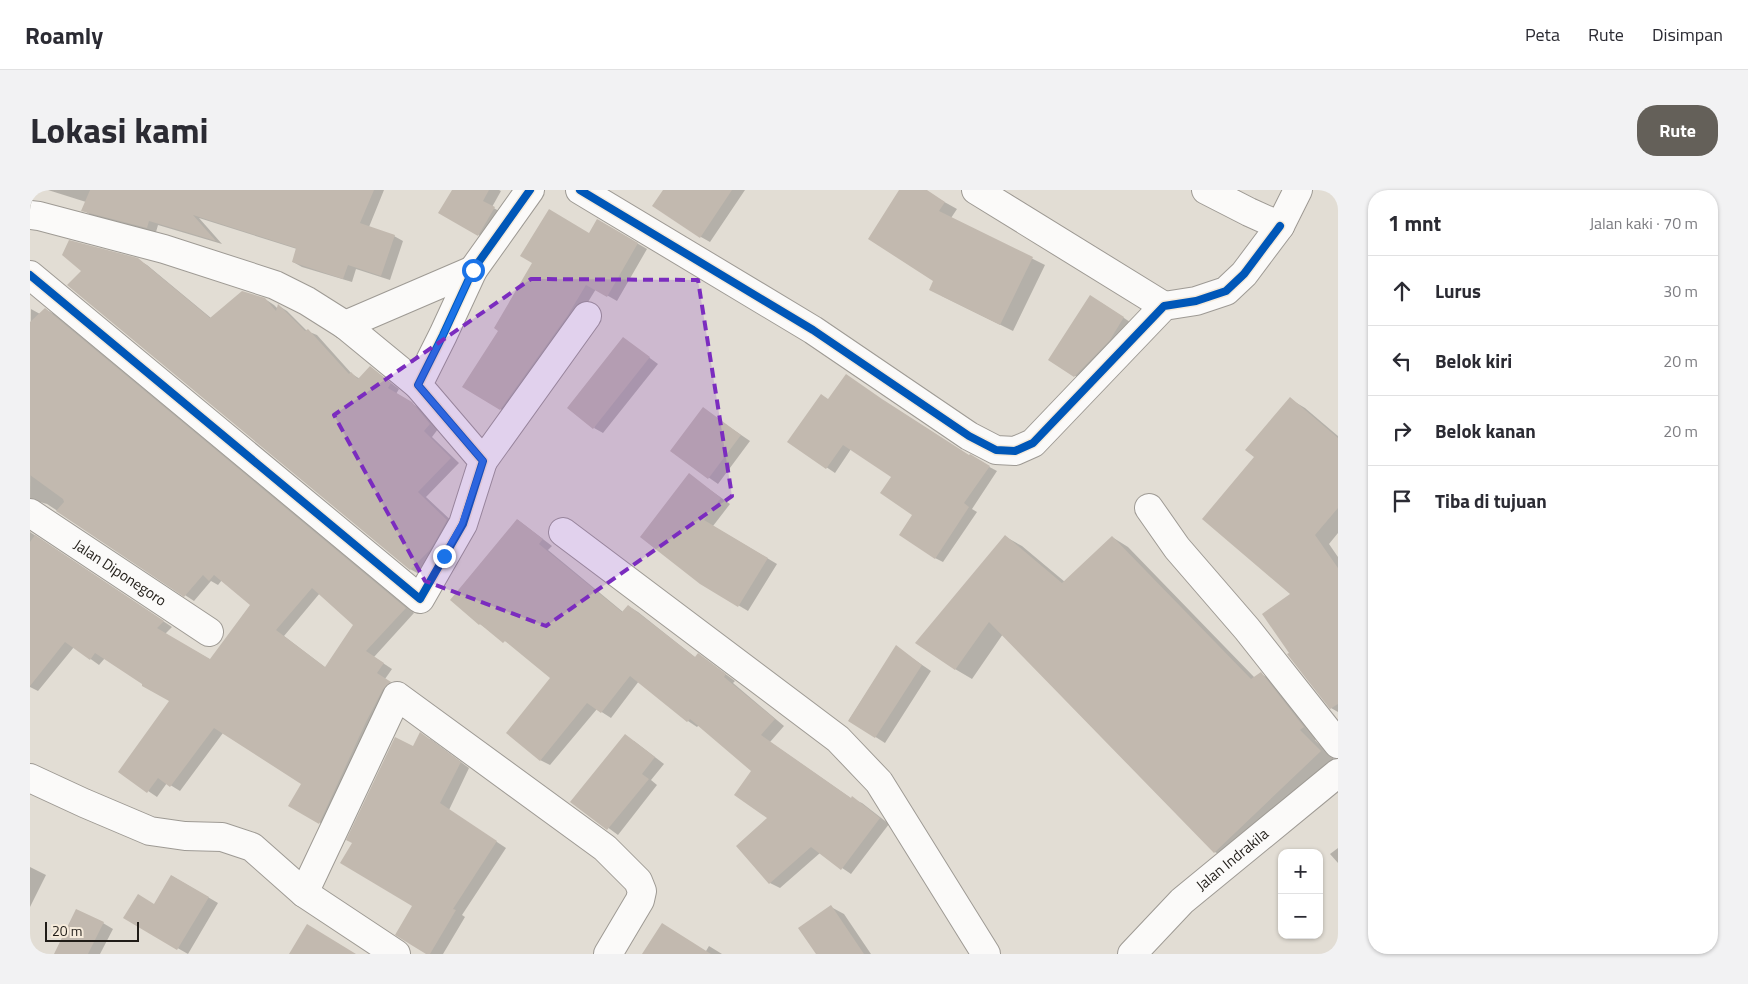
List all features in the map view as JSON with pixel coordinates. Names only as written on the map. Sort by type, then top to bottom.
[{"type":"street","points":[[418,385],[473,270],[530,190]]},
{"type":"street","points":[[580,190],[813,330],[968,436],[996,450],[1014,451],[1033,443],[1164,306],[1196,301],[1226,291],[1244,274],[1280,226],[1298,190]]},
{"type":"street","points":[[976,190],[1164,306]]},
{"type":"street","points":[[1206,190],[1280,226]]},
{"type":"street","points":[[30,215],[164,249],[275,285],[307,301],[345,325],[418,385],[483,461]]},
{"type":"street","points":[[345,325],[473,270]]},
{"type":"street","points":[[30,275],[420,599],[462,524],[483,461],[587,316]]},
{"type":"street","points":[[1149,508],[1177,548],[1247,629],[1338,744]]},
{"type":"street","name":"Jalan Diponegoro","points":[[30,513],[209,632]]},
{"type":"street","points":[[563,532],[830,733],[850,751],[879,782],[986,954]]},
{"type":"street","points":[[304,893],[397,696],[605,848],[638,881],[642,891],[640,900],[608,954]]},
{"type":"street","name":"Jalan Indrakila","points":[[1132,954],[1182,901],[1338,773]]},
{"type":"street","points":[[30,778],[150,830],[185,836],[222,837],[252,847],[304,893],[396,954]]},
{"type":"highlighted area","points":[[531,279],[698,280],[732,496],[546,626],[425,581],[334,415]]},
{"type":"building","points":[[90,190],[374,190],[360,223],[395,235],[381,276],[348,265],[343,279],[292,262],[296,248],[193,215],[216,241],[149,221],[147,228],[81,211]]},
{"type":"building","points":[[452,190],[489,190],[483,201],[495,207],[478,236],[438,213]]},
{"type":"building","points":[[663,190],[732,190],[700,238],[652,206]]},
{"type":"building","points":[[899,190],[927,190],[945,202],[939,211],[1033,257],[1000,325],[929,290],[933,281],[868,239]]},
{"type":"building","points":[[549,209],[589,233],[597,219],[638,243],[607,297],[586,285],[568,315],[500,410],[462,387],[498,331],[494,328],[532,263],[520,256]]},
{"type":"building","points":[[69,240],[138,258],[210,318],[242,291],[265,298],[276,311],[278,304],[305,331],[308,329],[349,374],[351,372],[358,379],[370,366],[391,383],[388,388],[412,402],[430,424],[424,431],[451,458],[418,492],[447,520],[431,549],[410,570],[67,285],[81,271],[62,255]]},
{"type":"building","points":[[1090,295],[1124,317],[1110,340],[1074,377],[1048,360]]},
{"type":"building","points":[[45,308],[406,608],[366,651],[384,663],[377,673],[391,682],[383,689],[366,722],[319,824],[288,806],[301,784],[214,728],[170,787],[158,778],[147,793],[118,772],[169,701],[142,686],[142,684],[95,653],[90,660],[65,642],[30,686],[30,542],[35,535],[164,621],[157,628],[210,659],[250,605],[214,575],[209,581],[203,575],[184,597],[56,511],[64,502],[63,499],[30,475],[30,322]],"holes":[[[312,588],[353,625],[325,667],[276,630]]]},
{"type":"building","points":[[623,337],[650,357],[593,429],[567,408]]},
{"type":"building","points":[[846,374],[969,455],[990,466],[964,503],[969,507],[935,559],[899,535],[912,515],[880,493],[891,477],[843,445],[826,469],[787,442],[821,394],[828,399]]},
{"type":"building","points":[[1290,397],[1338,438],[1338,508],[1315,535],[1338,568],[1338,704],[1330,709],[1287,654],[1289,653],[1262,614],[1290,594],[1202,519],[1254,457],[1245,450]]},
{"type":"building","points":[[703,407],[741,435],[708,479],[670,451]]},
{"type":"building","points":[[689,473],[721,498],[704,520],[768,558],[738,607],[700,584],[640,537]]},
{"type":"building","points":[[517,519],[543,539],[539,544],[622,612],[628,605],[695,657],[698,653],[726,674],[724,677],[775,719],[761,735],[851,798],[852,796],[880,818],[841,870],[811,847],[769,884],[736,846],[767,818],[734,795],[751,771],[690,719],[687,722],[630,676],[601,713],[587,703],[540,761],[506,733],[550,678],[505,641],[503,643],[479,625],[450,600]]},
{"type":"building","points":[[1005,535],[1062,583],[1112,536],[1251,679],[1261,672],[1304,727],[1300,730],[1321,751],[1214,853],[989,622],[955,670],[915,643]]},
{"type":"building","points":[[896,645],[922,665],[875,738],[848,721]]},
{"type":"building","points":[[420,732],[461,762],[440,803],[497,841],[453,909],[456,910],[430,954],[426,954],[395,935],[412,906],[340,863],[352,843],[346,840],[395,737],[413,746]]},
{"type":"building","points":[[625,734],[655,757],[642,774],[649,779],[607,830],[570,802]]},
{"type":"building","points":[[171,875],[209,897],[177,950],[123,918],[138,894],[154,904]]},
{"type":"building","points":[[831,905],[864,954],[816,954],[798,928]]},
{"type":"building","points":[[76,909],[104,922],[88,954],[54,954]]},
{"type":"building","points":[[662,923],[711,954],[642,954]]},
{"type":"building","points":[[307,924],[356,954],[289,954]]},
{"type":"cycle path","points":[[30,275],[420,599],[463,524],[483,461],[418,385],[473,270],[530,190]]},
{"type":"cycle path","points":[[580,190],[813,330],[969,436],[996,450],[1015,451],[1033,443],[1164,306],[1196,301],[1226,291],[1244,274],[1280,226]]},
{"type":"route","points":[[444,556],[462,524],[483,461],[418,385],[473,270]]}]
